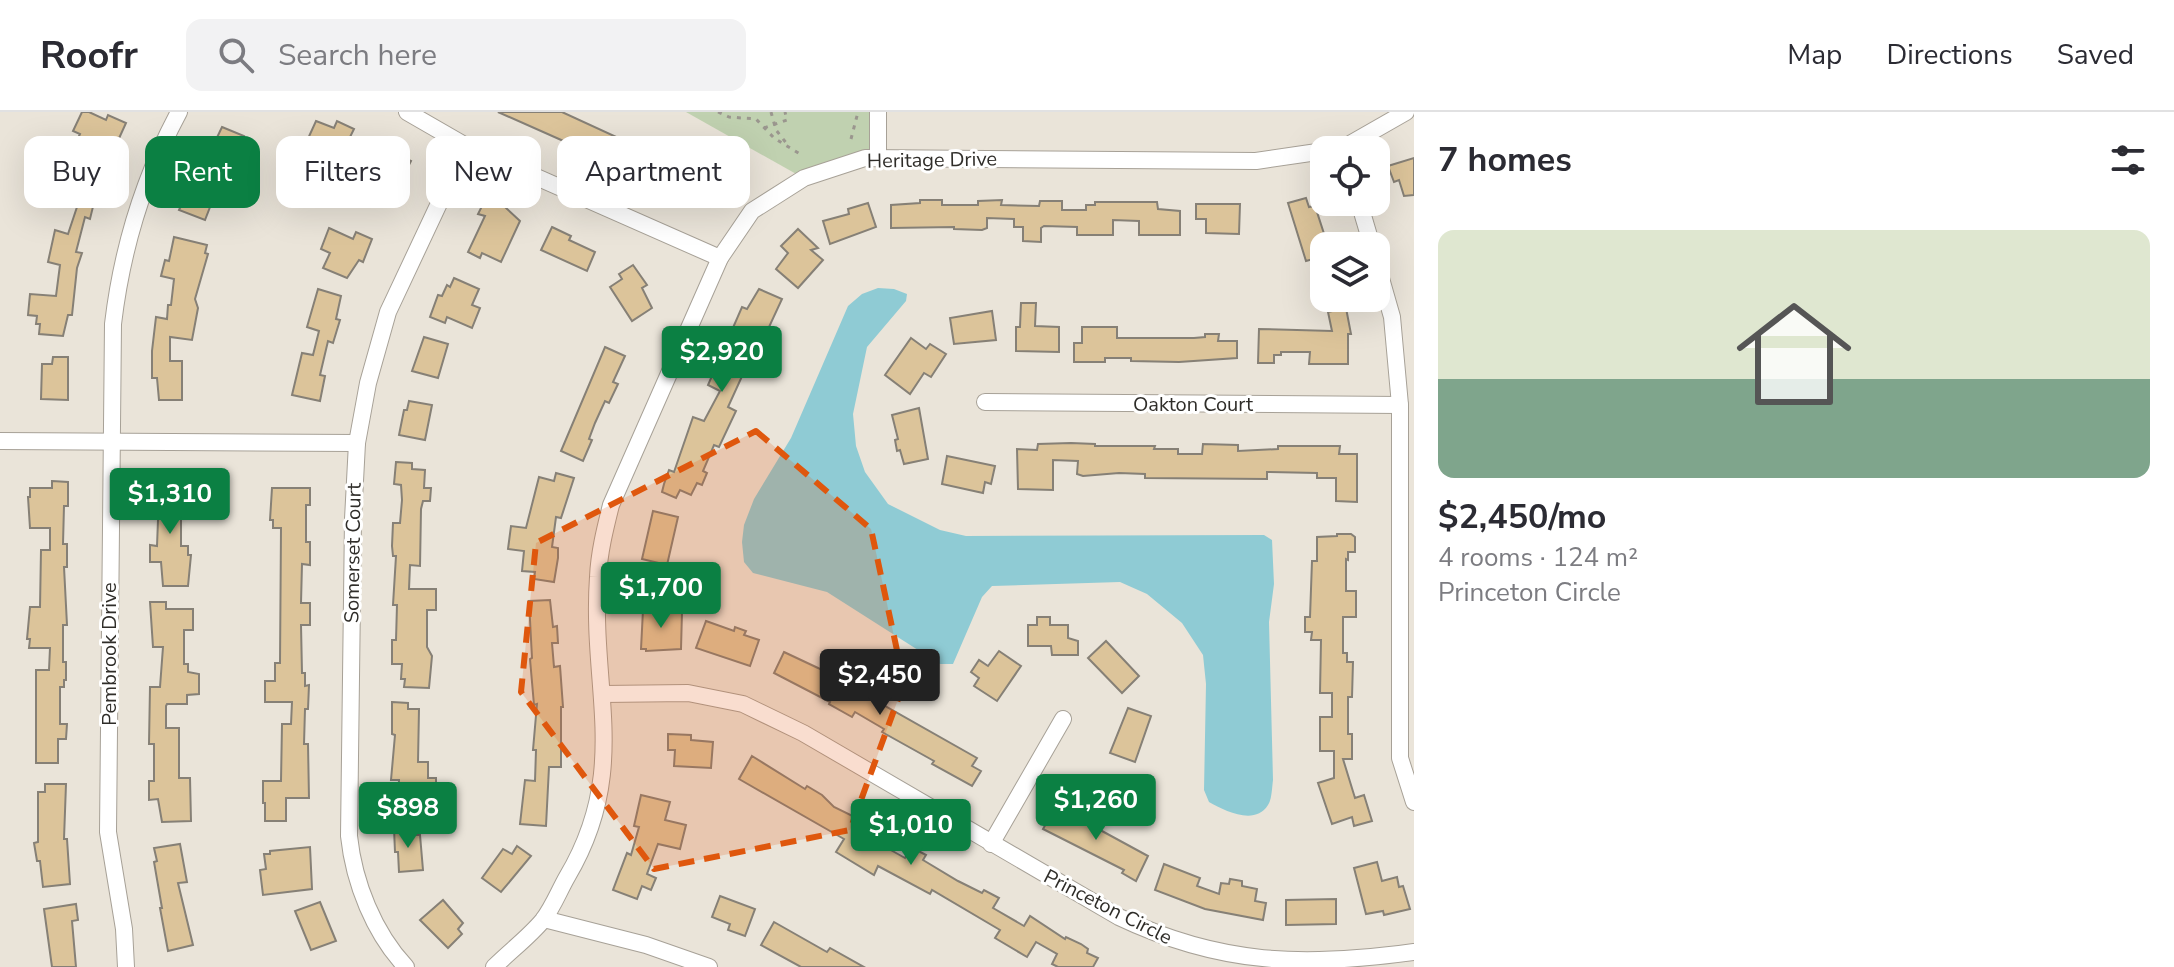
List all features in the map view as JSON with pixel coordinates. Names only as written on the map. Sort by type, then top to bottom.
[{"type":"street","name":"Pembrook Drive","points":[[126,967],[124,929],[108,832],[113,324],[123,257],[140,197],[179,112]]},
{"type":"street","points":[[407,112],[449,136]]},
{"type":"street","points":[[878,112],[878,158]]},
{"type":"street","name":"Heritage Drive","points":[[1361,136],[1406,112]]},
{"type":"street","name":"Heritage Drive","points":[[494,967],[544,919],[578,859],[597,808],[605,755],[598,577],[611,505],[720,258],[752,211],[804,178],[865,158],[1256,161],[1310,153]]},
{"type":"street","points":[[541,179],[720,258]]},
{"type":"street","name":"Somerset Court","points":[[406,967],[394,955],[364,899],[349,836],[353,519],[357,443],[368,383],[388,312],[437,208]]},
{"type":"street","points":[[1390,310],[1400,405],[1400,758],[1414,802]]},
{"type":"street","name":"Oakton Court","points":[[985,402],[1400,405]]},
{"type":"street","points":[[0,441],[357,443]]},
{"type":"street","name":"Princeton Circle","points":[[603,694],[688,693],[743,704],[803,733],[1119,917],[1200,951],[1273,965],[1317,967],[1381,960],[1414,952]]},
{"type":"street","points":[[991,844],[1063,719]]},
{"type":"street","points":[[544,919],[646,945],[709,967]]},
{"type":"path","points":[[718,112],[729,117],[756,119],[774,138],[800,154]]},
{"type":"path","points":[[771,112],[787,144]]},
{"type":"path","points":[[764,128],[787,120],[785,112]]},
{"type":"path","points":[[851,139],[858,112]]},
{"type":"highlighted area","points":[[756,431],[871,529],[904,683],[850,830],[654,869],[521,692],[536,543]]},
{"type":"green space","points":[[686,112],[874,112],[876,155],[798,175],[750,148],[750,136],[729,136]]},
{"type":"water","points":[[878,288],[907,294],[906,301],[867,347],[853,414],[856,446],[865,472],[888,504],[940,530],[966,536],[1264,535],[1272,540],[1274,584],[1269,622],[1273,780],[1270,800],[1262,811],[1256,815],[1240,815],[1209,802],[1204,790],[1206,684],[1203,655],[1182,623],[1147,594],[1120,582],[992,586],[982,597],[953,664],[940,664],[827,592],[753,573],[744,562],[744,525],[754,499],[791,438],[848,306],[862,294]]},
{"type":"building","points":[[82,112],[106,120],[108,115],[126,123],[120,136],[79,136],[73,131]]},
{"type":"building","points":[[498,112],[562,112],[614,136],[557,138]]},
{"type":"building","points":[[316,121],[334,128],[337,121],[354,129],[350,136],[309,136]]},
{"type":"building","points":[[222,127],[244,136],[218,136]]},
{"type":"building","points":[[1414,158],[1414,195],[1404,196],[1399,180],[1394,182],[1390,165]]},
{"type":"building","points":[[1306,198],[1310,216],[1318,216],[1323,232],[1310,232],[1310,260],[1306,261],[1288,203]]},
{"type":"building","points":[[920,200],[942,200],[942,205],[978,205],[978,201],[1002,200],[1001,205],[1039,206],[1040,201],[1062,201],[1062,210],[1086,210],[1086,205],[1095,205],[1095,202],[1157,202],[1158,209],[1180,211],[1180,235],[1139,235],[1139,221],[1113,220],[1113,235],[1077,235],[1077,227],[1044,226],[1041,228],[1041,242],[1023,241],[1023,227],[1014,227],[1014,219],[987,218],[987,228],[982,230],[891,228],[891,205],[920,203]]},
{"type":"building","points":[[868,203],[876,227],[830,244],[823,221],[849,214],[848,209]]},
{"type":"building","points":[[1196,204],[1240,204],[1239,234],[1206,233],[1206,219],[1196,219]]},
{"type":"building","points":[[77,208],[93,208],[90,219],[85,217],[76,252],[82,253],[77,268],[72,315],[68,315],[63,336],[39,334],[37,316],[28,315],[30,294],[56,296],[60,265],[48,262],[55,230],[68,234]]},
{"type":"building","points":[[180,208],[210,208],[205,220]]},
{"type":"building","points":[[481,208],[506,208],[520,221],[501,262],[482,253],[480,258],[468,252],[485,216],[478,214]]},
{"type":"building","points":[[552,227],[571,236],[569,240],[595,252],[587,271],[541,250]]},
{"type":"building","points":[[329,228],[353,239],[356,232],[372,239],[363,262],[359,260],[347,278],[323,268],[330,253],[321,249]]},
{"type":"building","points":[[798,229],[818,248],[811,250],[823,260],[798,288],[776,269],[788,253],[781,246]]},
{"type":"building","points":[[174,237],[207,245],[205,253],[208,254],[195,299],[198,308],[192,340],[170,337],[170,361],[182,361],[182,400],[159,400],[157,378],[152,378],[152,351],[156,317],[167,319],[168,305],[171,305],[174,279],[161,276],[165,260],[169,261]]},
{"type":"building","points":[[633,265],[647,285],[642,288],[652,308],[632,321],[610,287],[622,279],[619,274]]},
{"type":"building","points":[[454,278],[479,289],[472,305],[480,308],[472,328],[447,317],[445,323],[430,317],[438,295],[442,296]]},
{"type":"building","points":[[318,289],[341,296],[336,319],[340,320],[333,343],[328,341],[320,375],[325,376],[320,401],[292,395],[302,353],[313,355],[319,331],[307,327]]},
{"type":"building","points":[[759,289],[782,299],[762,342],[758,341],[728,407],[736,411],[719,447],[714,445],[703,471],[707,473],[702,485],[697,483],[691,495],[680,490],[676,498],[662,492],[669,470],[674,472],[693,417],[704,421],[720,391],[708,385],[742,307],[747,309]]},
{"type":"building","points":[[1021,303],[1036,303],[1035,326],[1059,327],[1059,352],[1016,351],[1016,327],[1020,327]]},
{"type":"building","points":[[992,311],[996,340],[954,344],[950,318]]},
{"type":"building","points":[[1328,312],[1347,312],[1351,334],[1348,334],[1348,364],[1309,364],[1310,352],[1281,352],[1281,355],[1274,355],[1274,363],[1258,363],[1259,329],[1332,331]]},
{"type":"building","points":[[1082,327],[1117,327],[1117,338],[1194,338],[1219,334],[1218,341],[1237,341],[1237,358],[1179,362],[1105,358],[1105,362],[1074,362],[1074,343],[1082,343]]},
{"type":"building","points":[[424,337],[448,344],[438,378],[412,371]]},
{"type":"building","points":[[911,338],[926,349],[930,344],[946,354],[931,377],[924,373],[910,394],[885,375]]},
{"type":"building","points":[[605,347],[625,356],[613,382],[618,384],[609,403],[605,401],[595,423],[583,461],[561,451]]},
{"type":"building","points":[[53,357],[68,357],[68,400],[41,399],[42,364],[52,364]]},
{"type":"building","points":[[409,401],[432,405],[425,440],[399,435]]},
{"type":"building","points":[[919,408],[928,459],[904,464],[900,450],[897,451],[895,440],[898,439],[892,415]]},
{"type":"building","points":[[1038,444],[1155,446],[1154,449],[1178,449],[1178,454],[1202,454],[1203,444],[1238,445],[1238,451],[1278,449],[1278,446],[1340,446],[1339,454],[1357,454],[1357,502],[1336,501],[1336,478],[1317,478],[1317,473],[1267,472],[1267,479],[1145,478],[1145,474],[1119,473],[1083,476],[1077,474],[1078,461],[1053,460],[1053,490],[1018,489],[1017,449],[1037,450]]},
{"type":"building","points":[[947,456],[995,466],[991,484],[985,482],[983,493],[942,484]]},
{"type":"building","points":[[396,462],[412,463],[412,469],[425,470],[424,488],[431,488],[430,501],[423,501],[421,509],[420,566],[410,565],[409,589],[436,589],[436,610],[427,610],[427,647],[432,656],[429,688],[404,687],[402,664],[392,664],[397,605],[393,605],[396,556],[393,556],[392,546],[393,523],[400,523],[402,500],[401,485],[394,484]]},
{"type":"building","points":[[556,473],[574,478],[561,518],[556,517],[552,547],[558,548],[558,558],[554,582],[534,579],[535,572],[522,571],[524,551],[508,549],[511,526],[526,528],[539,477],[554,481]]},
{"type":"building","points":[[52,481],[68,482],[63,544],[67,544],[67,567],[64,567],[67,625],[63,625],[66,680],[64,687],[60,687],[60,724],[67,724],[66,739],[58,739],[58,763],[36,763],[36,670],[49,670],[50,648],[29,648],[30,639],[27,639],[30,607],[40,607],[41,550],[50,550],[50,528],[30,528],[28,497],[30,488],[52,488]]},
{"type":"building","points":[[150,482],[168,482],[168,489],[181,489],[181,546],[188,546],[188,555],[191,555],[188,586],[163,586],[161,562],[150,562],[150,545],[157,546],[158,520],[156,505],[150,505]]},
{"type":"building","points":[[272,488],[310,488],[310,505],[306,505],[306,542],[310,542],[310,565],[302,564],[301,603],[310,603],[310,625],[301,625],[302,673],[305,673],[305,686],[309,685],[304,744],[308,744],[309,798],[286,798],[286,821],[265,821],[263,803],[263,781],[281,781],[282,724],[291,724],[292,702],[265,702],[265,681],[275,681],[275,663],[280,663],[281,528],[273,528],[273,520],[270,520]]},
{"type":"building","points":[[653,511],[678,517],[667,565],[642,559]]},
{"type":"building","points":[[1337,534],[1355,537],[1355,552],[1348,552],[1346,559],[1346,591],[1356,591],[1356,617],[1343,617],[1343,653],[1347,653],[1347,662],[1353,662],[1352,697],[1348,697],[1352,759],[1343,759],[1355,798],[1364,795],[1372,821],[1354,826],[1352,817],[1332,824],[1318,783],[1334,778],[1334,751],[1320,751],[1320,717],[1332,717],[1332,693],[1320,693],[1321,640],[1311,640],[1312,632],[1305,632],[1305,617],[1310,617],[1312,561],[1317,561],[1317,537]]},
{"type":"building","points":[[550,600],[553,627],[557,626],[558,643],[552,643],[554,667],[560,666],[563,707],[561,767],[549,767],[546,826],[520,824],[525,780],[535,781],[536,750],[533,750],[537,704],[534,705],[530,659],[529,601]]},
{"type":"building","points":[[150,602],[166,602],[166,609],[193,609],[193,630],[184,630],[184,664],[188,664],[188,672],[199,674],[199,694],[187,695],[187,704],[166,706],[166,728],[179,728],[179,778],[190,778],[191,821],[162,822],[158,799],[149,800],[149,781],[154,781],[154,744],[149,744],[150,687],[160,687],[163,647],[153,647]]},
{"type":"building","points":[[656,606],[662,606],[666,611],[682,612],[681,649],[641,649],[643,610],[651,611]]},
{"type":"building","points":[[1037,617],[1050,617],[1050,625],[1068,625],[1068,638],[1078,641],[1078,655],[1052,655],[1051,646],[1028,646],[1028,625],[1037,625]]},
{"type":"building","points":[[706,621],[734,631],[735,627],[746,631],[744,635],[759,640],[750,666],[696,648]]},
{"type":"building","points":[[1106,641],[1139,676],[1122,693],[1088,658]]},
{"type":"building","points":[[999,651],[1021,666],[997,701],[974,686],[979,678],[971,672],[979,660],[988,666]]},
{"type":"building","points":[[784,652],[827,673],[824,679],[846,691],[854,677],[885,694],[880,703],[977,758],[972,766],[981,771],[972,786],[932,764],[934,761],[882,732],[884,729],[855,712],[852,717],[774,673]]},
{"type":"building","points":[[392,702],[408,703],[408,709],[419,709],[418,762],[428,762],[428,778],[436,778],[436,801],[428,801],[428,805],[398,804],[399,780],[391,780],[395,735],[392,734]]},
{"type":"building","points":[[1128,708],[1151,716],[1135,762],[1110,753]]},
{"type":"building","points":[[668,734],[691,735],[691,740],[713,742],[711,768],[674,766],[675,750],[668,750]]},
{"type":"building","points":[[752,756],[805,789],[807,786],[822,795],[834,807],[875,827],[871,835],[882,841],[880,844],[905,858],[911,847],[926,855],[923,860],[958,881],[999,898],[993,908],[1024,926],[1030,916],[1065,939],[1081,944],[1088,949],[1087,953],[1098,958],[1093,967],[1058,967],[1052,964],[1057,954],[1036,942],[1027,957],[995,938],[1000,930],[932,890],[930,894],[878,866],[874,875],[836,852],[844,839],[739,779]]},
{"type":"building","points":[[45,784],[66,784],[64,839],[67,839],[70,884],[43,887],[34,843],[38,842],[38,792],[45,792]]},
{"type":"building","points":[[641,795],[670,802],[665,820],[686,825],[680,849],[658,844],[647,874],[656,878],[651,890],[642,886],[637,899],[613,890],[627,853],[631,855],[639,827],[634,826]]},
{"type":"building","points":[[1056,806],[1148,856],[1136,881],[1122,873],[1124,870],[1043,829]]},
{"type":"building","points":[[412,827],[412,835],[420,835],[423,870],[399,872],[394,828]]},
{"type":"building","points":[[180,844],[187,882],[178,883],[193,945],[168,951],[154,848]]},
{"type":"building","points":[[517,846],[531,856],[501,892],[482,878],[503,849],[512,854]]},
{"type":"building","points":[[310,847],[312,889],[263,895],[260,870],[266,869],[264,854]]},
{"type":"building","points":[[1377,862],[1382,881],[1397,877],[1410,909],[1384,915],[1383,911],[1366,914],[1354,868]]},
{"type":"building","points":[[1164,864],[1200,878],[1197,886],[1219,894],[1221,883],[1229,884],[1230,879],[1257,889],[1255,901],[1266,903],[1263,920],[1205,909],[1155,890]]},
{"type":"building","points":[[720,896],[755,909],[745,936],[728,930],[730,924],[712,917]]},
{"type":"building","points":[[1336,899],[1336,924],[1286,925],[1286,900]]},
{"type":"building","points":[[443,900],[463,923],[458,929],[462,934],[448,948],[420,920]]},
{"type":"building","points":[[320,902],[336,941],[311,950],[295,911]]},
{"type":"building","points":[[76,904],[78,920],[72,921],[76,967],[52,967],[44,909]]},
{"type":"building","points":[[774,922],[827,952],[830,948],[864,967],[801,967],[761,945]]}]
